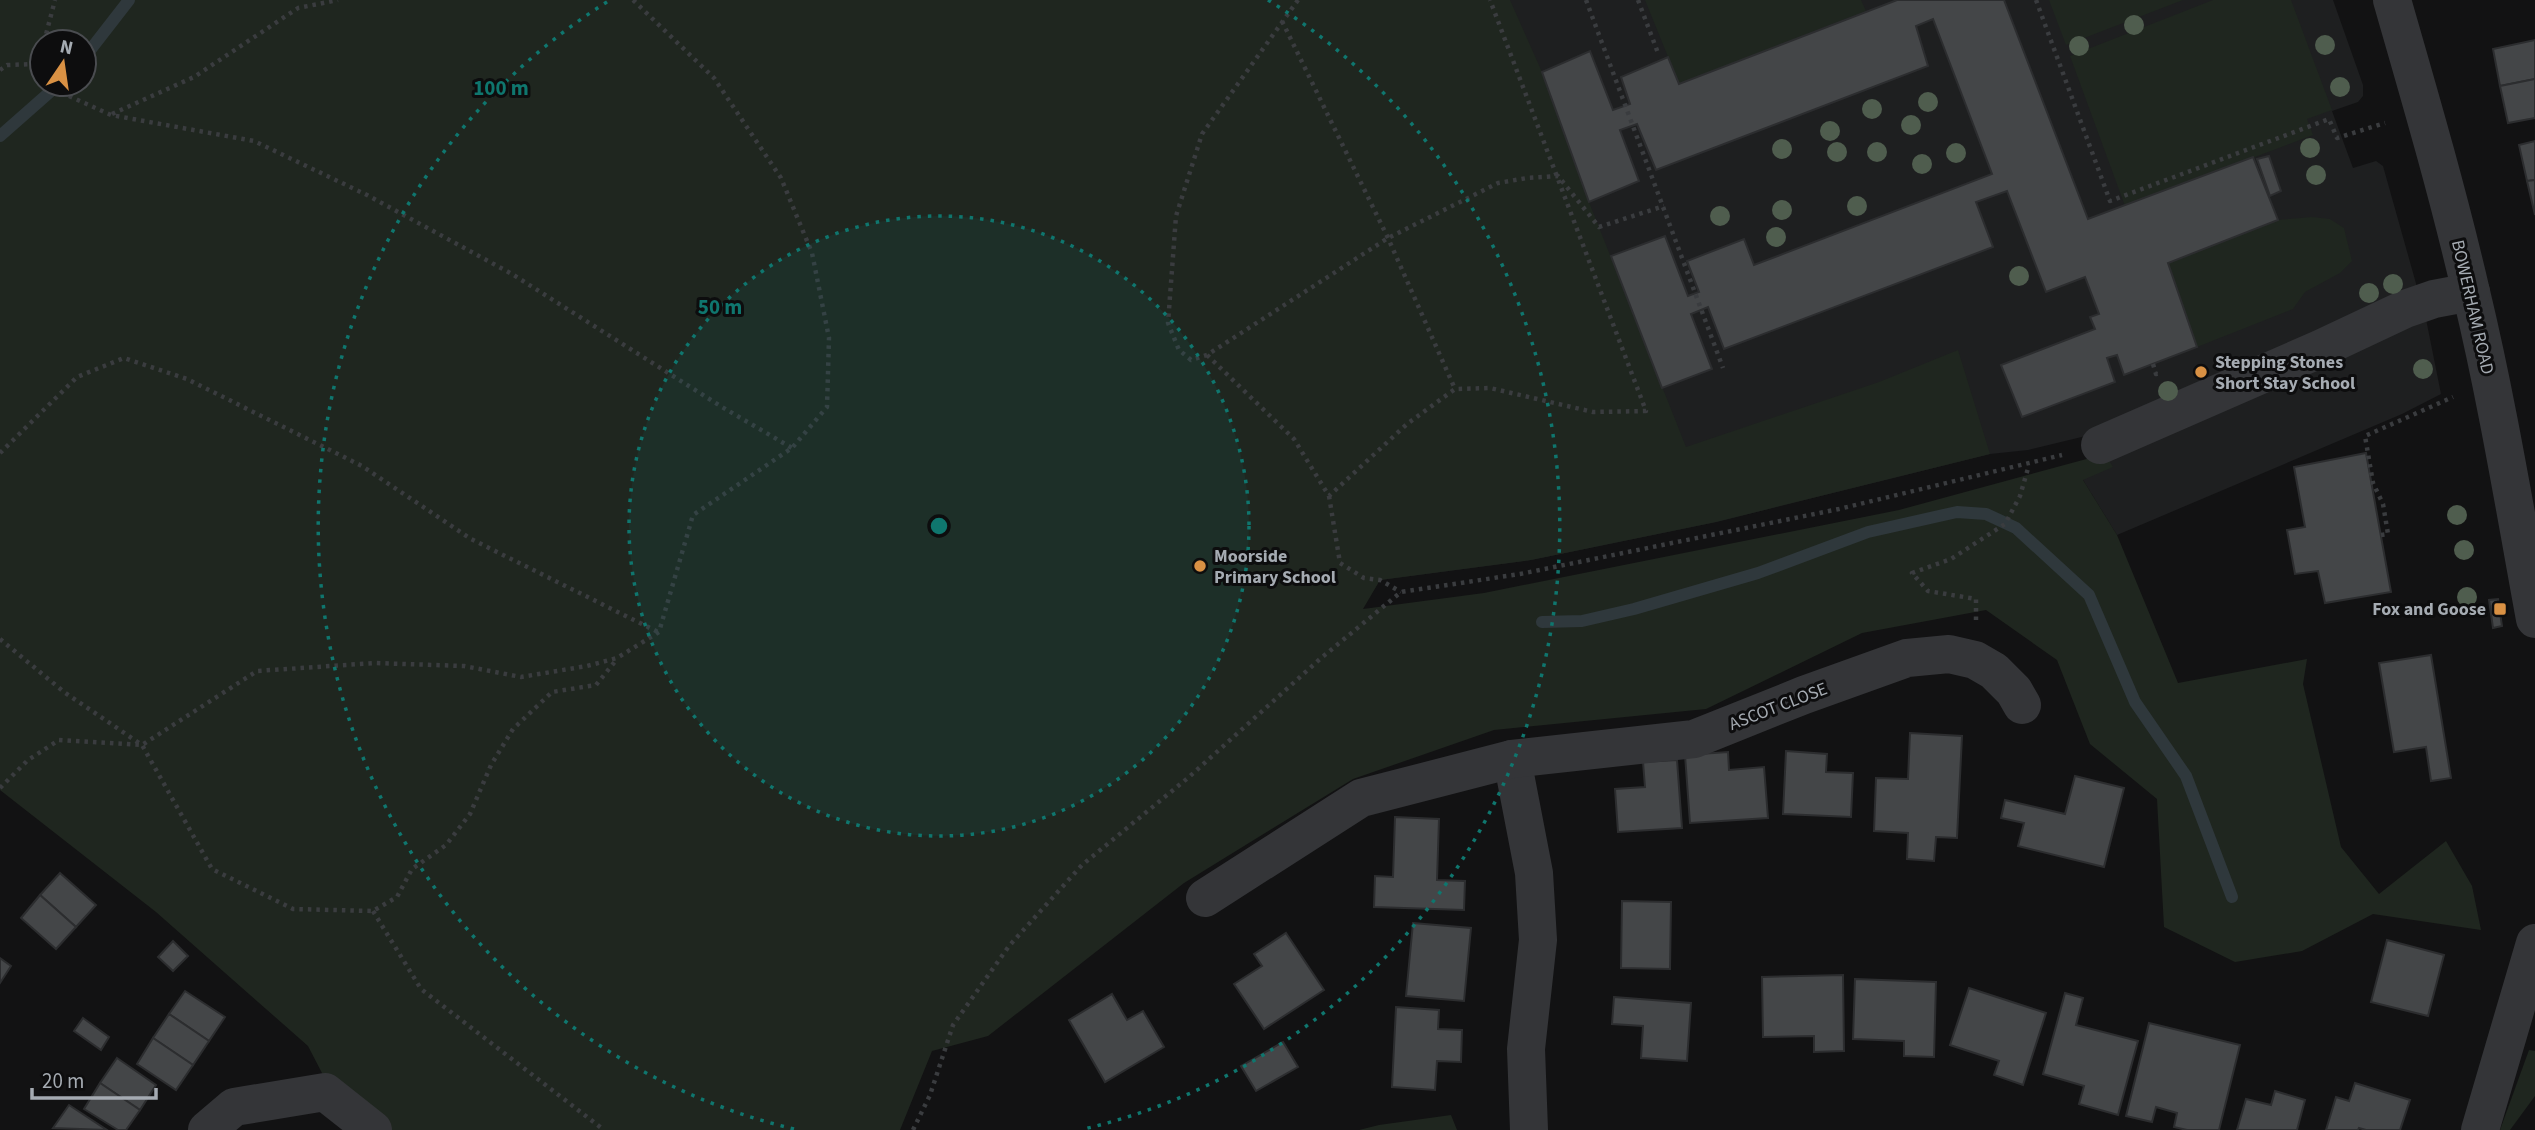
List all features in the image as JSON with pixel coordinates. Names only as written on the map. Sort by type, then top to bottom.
[{"type":"street","name":"BOWERHAM ROAD","points":[[2392,0],[2429,124],[2471,292],[2535,620]]},
{"type":"street","points":[[2100,445],[2405,309],[2434,299],[2471,292]]},
{"type":"street","name":"ASCOT CLOSE","points":[[1205,898],[1361,798],[1512,759],[1694,739],[1907,658],[1949,654],[1975,660],[1994,671],[2014,691],[2022,705]]},
{"type":"street","points":[[1512,759],[1534,873],[1538,940],[1526,1049],[1529,1130]]},
{"type":"street","points":[[2480,1130],[2535,943]]},
{"type":"street","points":[[207,1130],[234,1107],[325,1092],[373,1130]]},
{"type":"path","points":[[48,28],[55,0]]},
{"type":"path","points":[[111,115],[194,77],[299,8],[338,0]]},
{"type":"path","points":[[0,788],[28,760],[60,740],[142,745],[257,671],[375,663],[464,666],[521,677],[617,658],[659,632],[693,515],[792,447],[827,407],[829,338],[812,253],[781,177],[714,78],[633,0]]},
{"type":"path","points":[[1298,0],[1202,134],[1176,216],[1168,323],[1179,350],[1191,360],[1207,355],[1388,238],[1498,183],[1527,177],[1558,176]]},
{"type":"path","points":[[1329,496],[1407,424],[1455,389],[1490,388],[1593,412],[1646,411],[1490,0]]},
{"type":"path","points":[[1586,0],[1723,368]]},
{"type":"path","points":[[1638,0],[1658,54]]},
{"type":"path","points":[[2036,0],[2109,201],[2329,119],[2337,138],[2385,123]]},
{"type":"path","points":[[1282,21],[1388,238],[1455,389]]},
{"type":"path","points":[[0,70],[7,65],[28,66]]},
{"type":"path","points":[[73,98],[111,115],[254,141],[367,195],[513,274],[722,407],[792,447]]},
{"type":"path","points":[[1558,176],[1599,227],[1664,206]]},
{"type":"path","points":[[1207,355],[1294,439],[1329,496],[1340,563],[1364,578],[1380,580],[1401,592]]},
{"type":"path","points":[[0,453],[78,377],[124,358],[187,379],[362,466],[471,539],[659,632]]},
{"type":"path","points":[[2381,535],[2388,534],[2383,504],[2373,483],[2365,436],[2442,400],[2491,384]]},
{"type":"path","points":[[913,1130],[930,1095],[953,1025],[1009,946],[1082,865],[1189,777],[1320,659],[1401,592],[1520,574],[1839,509],[2100,445]]},
{"type":"path","points":[[1975,660],[1976,598],[1928,591],[1912,573],[1951,559],[2005,524],[2020,496],[2030,464]]},
{"type":"path","points":[[0,639],[64,692],[142,745],[212,869],[293,909],[373,911],[397,897],[412,869],[446,845],[470,814],[491,765],[513,729],[552,692],[596,685],[617,658]]},
{"type":"path","points":[[373,911],[421,989],[604,1130]]},
{"type":"shaded area","points":[[0,0],[1510,0],[1542,72],[1589,202],[1686,447],[1879,382],[1958,350],[1990,454],[1716,522],[1531,560],[1380,580],[1363,609],[1484,593],[1899,510],[2105,454],[2113,467],[2083,480],[2117,535],[2178,683],[2307,659],[2303,684],[2341,847],[2379,894],[2446,841],[2472,886],[2481,930],[2373,914],[2302,951],[2235,962],[2164,927],[2157,799],[2090,744],[2057,660],[1986,610],[1862,633],[1706,709],[1494,730],[1353,779],[1184,883],[988,1036],[932,1051],[900,1130],[372,1130],[336,1100],[308,1046],[156,912],[0,790]]},
{"type":"shaded area","points":[[1251,0],[2333,0],[2363,85],[2363,96],[2358,102],[2332,111],[2353,168],[2376,161],[2383,166],[2426,319],[2441,394],[2402,414],[2117,535],[2083,480],[2094,434],[2028,450],[1990,454],[1716,522],[1531,560],[1380,580],[1362,609]]},
{"type":"shaded area","points":[[1645,0],[1861,0],[1866,11],[1679,84]]},
{"type":"shaded area","points":[[2049,0],[2183,0],[2066,45]]},
{"type":"shaded area","points":[[2213,0],[2291,0],[2332,110],[2307,119],[2313,135],[2125,206],[2070,56]]},
{"type":"shaded area","points":[[2312,217],[2330,219],[2344,228],[2352,261],[2340,273],[2305,292],[2293,309],[2197,347],[2168,263],[2278,220]]},
{"type":"shaded area","points":[[2529,1050],[2535,1051],[2535,1096],[2510,1130],[2500,1130]]},
{"type":"shaded area","points":[[1451,1115],[1457,1130],[1359,1130],[1379,1125]]},
{"type":"building","points":[[1897,0],[2004,0],[2088,219],[2253,157],[2278,220],[2168,263],[2197,347],[2124,375],[2117,355],[2107,358],[2115,382],[2022,417],[2001,365],[2095,329],[2090,317],[2099,314],[2085,277],[2046,292],[2007,191],[1976,202],[1993,247],[1724,349],[1708,307],[1691,314],[1712,369],[1662,388],[1611,256],[1665,236],[1688,296],[1699,292],[1687,261],[1744,239],[1754,265],[1992,174],[1933,19],[1916,26],[1928,66],[1656,170],[1637,124],[1620,130],[1639,181],[1589,202],[1542,72],[1590,51],[1613,110],[1630,104],[1621,77],[1668,57],[1679,84]]},
{"type":"building","points":[[2535,40],[2535,79],[2500,86],[2493,49]]},
{"type":"building","points":[[2535,79],[2535,118],[2508,123],[2500,86]]},
{"type":"building","points":[[2535,141],[2535,180],[2527,181],[2519,145]]},
{"type":"building","points":[[2269,156],[2281,191],[2270,196],[2257,159]]},
{"type":"building","points":[[2535,180],[2535,215],[2527,181]]},
{"type":"building","points":[[2366,453],[2391,592],[2325,603],[2318,571],[2295,574],[2287,530],[2305,527],[2294,467]]},
{"type":"building","points":[[2498,599],[2502,626],[2493,628],[2489,600]]},
{"type":"building","points":[[2431,655],[2451,778],[2431,781],[2426,747],[2394,752],[2379,663]]},
{"type":"building","points":[[1910,733],[1962,736],[1957,838],[1936,837],[1934,861],[1907,859],[1908,833],[1874,831],[1876,778],[1908,779]]},
{"type":"building","points":[[1786,751],[1827,754],[1826,772],[1853,773],[1851,817],[1783,814]]},
{"type":"building","points":[[1728,752],[1729,770],[1764,767],[1768,818],[1690,823],[1685,755]]},
{"type":"building","points":[[1677,760],[1682,828],[1618,832],[1615,789],[1645,787],[1643,762]]},
{"type":"building","points":[[2075,776],[2124,788],[2104,867],[2018,846],[2024,823],[2001,818],[2005,800],[2065,814]]},
{"type":"building","points":[[1395,817],[1439,819],[1437,880],[1465,881],[1464,910],[1374,907],[1375,876],[1393,877]]},
{"type":"building","points":[[60,873],[96,905],[76,927],[40,895]]},
{"type":"building","points":[[40,895],[76,927],[56,949],[21,918]]},
{"type":"building","points":[[1622,901],[1671,902],[1670,969],[1621,968]]},
{"type":"building","points":[[1413,923],[1471,928],[1464,1001],[1406,996]]},
{"type":"building","points":[[1286,933],[1324,990],[1264,1029],[1234,984],[1262,966],[1254,954]]},
{"type":"building","points":[[2387,940],[2444,955],[2428,1016],[2371,1002]]},
{"type":"building","points":[[173,941],[188,956],[173,971],[158,957]]},
{"type":"building","points":[[0,958],[11,966],[0,983]]},
{"type":"building","points":[[1843,975],[1844,1051],[1814,1052],[1814,1036],[1763,1037],[1762,977]]},
{"type":"building","points":[[1855,979],[1936,982],[1934,1057],[1904,1056],[1904,1041],[1853,1039]]},
{"type":"building","points":[[1969,988],[2046,1013],[2023,1085],[1994,1075],[1999,1061],[1950,1045]]},
{"type":"building","points":[[185,991],[225,1017],[209,1041],[169,1014]]},
{"type":"building","points":[[2065,993],[2083,998],[2076,1025],[2138,1041],[2118,1115],[2079,1104],[2084,1086],[2043,1074]]},
{"type":"building","points":[[1112,994],[1127,1020],[1143,1011],[1164,1047],[1105,1082],[1069,1020]]},
{"type":"building","points":[[1614,997],[1691,1003],[1687,1061],[1641,1058],[1643,1026],[1612,1024]]},
{"type":"building","points":[[1396,1007],[1439,1010],[1438,1029],[1462,1030],[1461,1062],[1437,1061],[1435,1090],[1392,1087]]},
{"type":"building","points":[[169,1014],[209,1041],[193,1065],[153,1038]]},
{"type":"building","points":[[83,1018],[109,1037],[101,1050],[74,1031]]},
{"type":"building","points":[[2149,1023],[2240,1045],[2219,1130],[2187,1130],[2174,1127],[2177,1113],[2156,1107],[2152,1122],[2126,1116]]},
{"type":"building","points":[[153,1038],[193,1065],[176,1090],[137,1064]]},
{"type":"building","points":[[1283,1042],[1298,1067],[1256,1091],[1241,1066]]},
{"type":"building","points":[[117,1058],[156,1085],[140,1110],[100,1083]]},
{"type":"building","points":[[100,1083],[140,1110],[126,1130],[118,1130],[84,1109]]},
{"type":"building","points":[[2355,1083],[2410,1100],[2400,1130],[2326,1130],[2336,1097],[2349,1101]]},
{"type":"building","points":[[2275,1091],[2305,1100],[2297,1130],[2237,1130],[2246,1099],[2271,1105]]},
{"type":"building","points":[[69,1105],[107,1130],[53,1128]]},
{"type":"waterway","points":[[98,40],[129,0]]},
{"type":"waterway","points":[[0,136],[43,98]]},
{"type":"waterway","points":[[1542,622],[1582,621],[1634,609],[1758,573],[1868,532],[1957,512],[1986,514],[2016,528],[2089,595],[2135,702],[2186,776],[2232,897]]},
{"type":"place","name":"Stepping Stones Short Stay School","points":[[2201,372]]},
{"type":"place","name":"Moorside Primary School","points":[[1200,566]]},
{"type":"place","name":"Fox and Goose","points":[[2500,609]]}]
